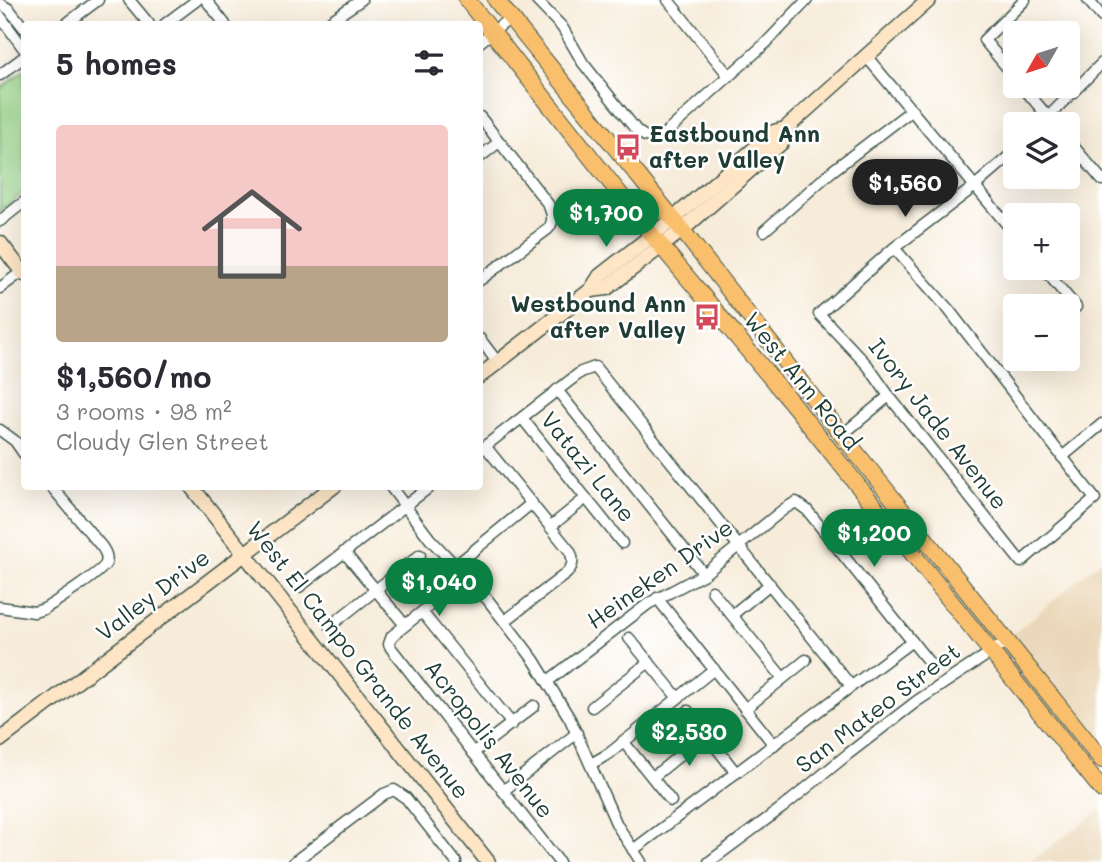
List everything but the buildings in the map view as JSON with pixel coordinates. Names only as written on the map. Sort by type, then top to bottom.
[{"type":"main road","name":"West Ann Road","points":[[467,0],[478,21]]},
{"type":"main road","name":"West Ann Road","points":[[496,0],[678,224],[842,435],[1102,760]]},
{"type":"main road","name":"West Ann Road","points":[[486,37],[791,402],[1102,790]]},
{"type":"main road","points":[[791,402],[800,399],[831,434],[842,435],[855,483]]},
{"type":"street","points":[[70,21],[99,0]]},
{"type":"street","points":[[130,0],[147,21]]},
{"type":"street","points":[[170,21],[197,0]]},
{"type":"street","points":[[206,0],[223,21]]},
{"type":"street","points":[[330,21],[361,0]]},
{"type":"street","points":[[536,0],[562,27],[583,63],[637,131],[648,138],[660,137],[767,42],[806,1]]},
{"type":"street","points":[[668,0],[729,76]]},
{"type":"street","points":[[483,374],[591,290],[600,276],[657,240],[782,142],[785,129],[929,0]]},
{"type":"street","points":[[1003,21],[1025,0]]},
{"type":"street","points":[[1088,0],[1102,18]]},
{"type":"street","points":[[0,4],[9,9],[21,24]]},
{"type":"street","points":[[0,16],[21,45]]},
{"type":"street","points":[[486,37],[510,18]]},
{"type":"street","points":[[1003,21],[984,40],[1003,63]]},
{"type":"street","points":[[866,56],[1003,220]]},
{"type":"street","points":[[0,75],[21,59]]},
{"type":"street","points":[[1057,112],[1102,63]]},
{"type":"street","points":[[764,231],[832,171],[912,110]]},
{"type":"street","points":[[483,121],[548,204],[552,217],[552,224],[548,229],[483,278]]},
{"type":"street","points":[[483,155],[499,142]]},
{"type":"street","points":[[1080,154],[1102,180]]},
{"type":"street","points":[[1003,162],[894,248],[949,310],[1062,457],[1102,424]]},
{"type":"street","points":[[0,221],[21,204]]},
{"type":"street","points":[[0,243],[21,268]]},
{"type":"street","name":"Ivory Jade Avenue","points":[[894,248],[820,314],[867,366],[1021,562],[1095,499],[1062,457]]},
{"type":"street","points":[[0,288],[21,274]]},
{"type":"street","points":[[1053,280],[1065,294]]},
{"type":"street","points":[[483,343],[498,363]]},
{"type":"street","points":[[483,447],[589,368],[599,370],[851,686]]},
{"type":"street","points":[[557,390],[704,574]]},
{"type":"street","points":[[842,435],[889,396]]},
{"type":"street","name":"Vatazi Lane","points":[[522,418],[622,543]]},
{"type":"street","points":[[0,430],[21,450]]},
{"type":"street","points":[[483,449],[532,503],[573,559],[567,573],[506,621]]},
{"type":"street","points":[[0,607],[34,612],[44,609],[99,572],[106,563],[107,556],[102,547],[54,490]]},
{"type":"street","name":"West El Campo Grande Avenue","points":[[194,490],[488,862]]},
{"type":"street","name":"Valley Drive","points":[[0,740],[329,490]]},
{"type":"street","points":[[393,490],[430,539],[506,621],[548,681],[577,733],[613,817],[642,862]]},
{"type":"street","points":[[299,587],[425,490]]},
{"type":"street","points":[[550,527],[586,498]]},
{"type":"street","name":"Heineken Drive","points":[[548,681],[657,598],[693,582],[796,502],[807,510],[912,641]]},
{"type":"street","points":[[455,566],[532,503]]},
{"type":"street","points":[[344,552],[405,625],[465,576]]},
{"type":"street","points":[[330,626],[420,555]]},
{"type":"street","points":[[732,615],[770,584]]},
{"type":"street","points":[[712,591],[783,678]]},
{"type":"street","points":[[657,598],[774,745]]},
{"type":"street","points":[[422,612],[512,723]]},
{"type":"street","name":"Acropolis Avenue","points":[[405,625],[390,640],[396,656],[559,862]]},
{"type":"street","points":[[629,638],[678,698]]},
{"type":"street","points":[[633,850],[912,641],[931,665]]},
{"type":"street","name":"San Mateo Street","points":[[709,862],[917,701],[1008,641]]},
{"type":"street","points":[[745,709],[806,660]]},
{"type":"street","points":[[592,707],[649,663]]},
{"type":"street","points":[[591,764],[714,669]]},
{"type":"street","points":[[473,754],[534,706]]},
{"type":"street","points":[[688,711],[736,773]]},
{"type":"street","points":[[503,791],[577,733]]},
{"type":"street","points":[[653,777],[706,734]]},
{"type":"street","points":[[623,741],[671,801]]},
{"type":"street","points":[[294,862],[384,794],[394,790],[406,798],[456,862]]},
{"type":"shaded area","points":[[1102,560],[1102,744],[1013,634]]},
{"type":"shaded area","points":[[1102,809],[1102,862],[1030,862]]},
{"type":"green space","points":[[21,72],[21,194],[0,211],[0,89]]},
{"type":"place","name":"Eastbound Ann after Valley","points":[[628,147]]},
{"type":"place","name":"Westbound Ann after Valley","points":[[707,317]]}]
